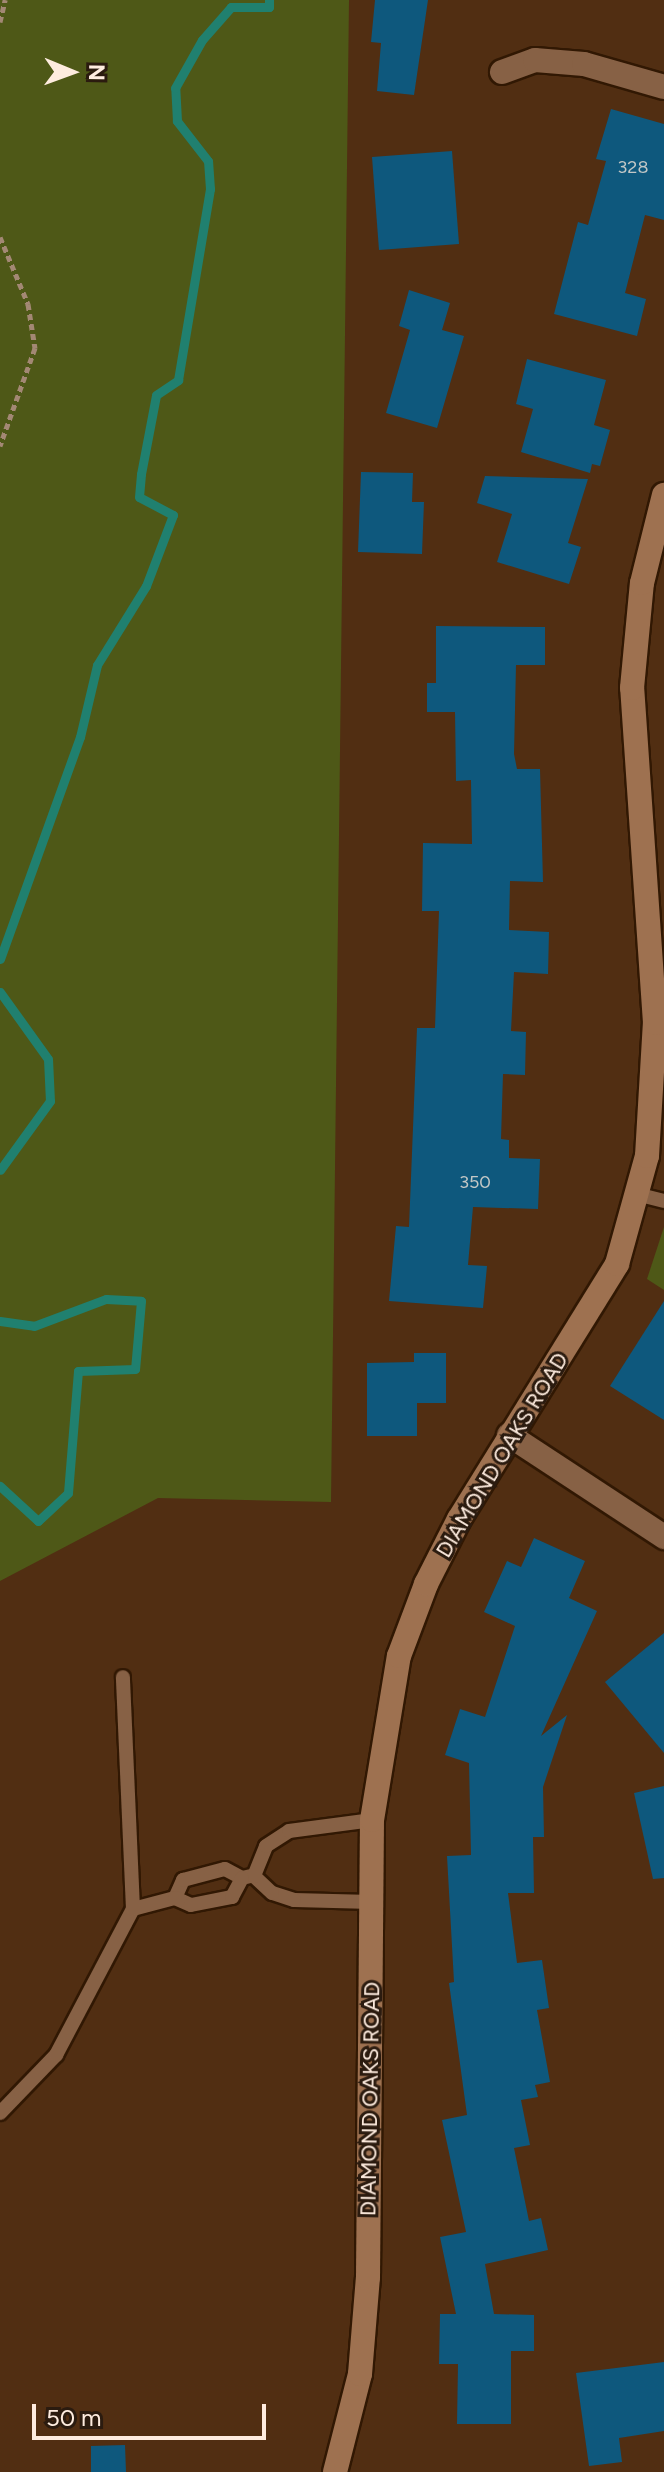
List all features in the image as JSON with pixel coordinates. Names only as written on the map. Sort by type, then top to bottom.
[{"type":"street","points":[[502,72],[535,60],[584,64],[664,87]]},
{"type":"street","name":"DIAMOND OAKS ROAD","points":[[335,2472],[360,2374],[368,2277],[372,1820],[399,1656],[426,1584],[509,1435],[596,1302],[617,1264],[640,1195],[653,1119],[655,1035],[632,688],[635,629],[659,536],[664,495]]},
{"type":"street","points":[[509,1435],[664,1537]]},
{"type":"lane","points":[[640,1195],[664,1201]]},
{"type":"lane","points":[[0,2113],[56,2055],[133,1909],[123,1677]]},
{"type":"lane","points":[[133,1909],[175,1898],[191,1905],[232,1897],[266,1846],[289,1831],[372,1820]]},
{"type":"lane","points":[[175,1898],[183,1880],[225,1869],[248,1877],[272,1893],[294,1900],[372,1902]]},
{"type":"path","points":[[0,22],[5,0]]},
{"type":"path","points":[[0,237],[28,304],[35,348],[0,446]]},
{"type":"green space","points":[[0,0],[349,0],[331,1502],[158,1498],[0,1581]]},
{"type":"green space","points":[[664,1227],[664,1290],[647,1279]]},
{"type":"building","points":[[375,0],[428,0],[414,95],[377,91],[381,43],[371,42]]},
{"type":"building","points":[[611,109],[664,124],[664,220],[645,215],[625,293],[646,299],[637,336],[554,314],[578,222],[588,225],[606,161],[596,159]]},
{"type":"building","points":[[452,151],[459,244],[379,250],[372,157]]},
{"type":"building","points":[[409,290],[450,303],[442,330],[464,336],[437,428],[386,413],[410,330],[399,326]]},
{"type":"building","points":[[527,359],[606,380],[594,425],[610,430],[600,466],[592,464],[590,473],[521,452],[533,409],[516,404]]},
{"type":"building","points":[[361,472],[413,473],[412,502],[424,502],[422,554],[358,552]]},
{"type":"building","points":[[485,476],[588,479],[568,543],[581,547],[569,584],[497,562],[512,514],[477,503]]},
{"type":"building","points":[[436,626],[545,627],[545,665],[516,665],[514,754],[517,769],[540,769],[543,882],[510,881],[509,930],[549,932],[548,974],[514,972],[511,1031],[526,1032],[525,1075],[503,1074],[501,1139],[509,1140],[509,1158],[540,1159],[538,1209],[473,1207],[468,1265],[487,1266],[483,1308],[389,1301],[396,1226],[409,1227],[417,1028],[435,1028],[439,911],[422,911],[423,843],[472,844],[471,780],[456,781],[455,712],[427,712],[427,683],[436,683]]},
{"type":"building","points":[[664,1301],[664,1420],[610,1386]]},
{"type":"building","points":[[414,1353],[446,1353],[446,1403],[417,1403],[417,1436],[367,1436],[367,1363],[414,1362]]},
{"type":"building","points":[[534,1538],[585,1561],[569,1598],[597,1611],[541,1736],[567,1715],[543,1787],[544,1837],[533,1837],[534,1893],[508,1893],[517,1963],[542,1960],[549,2008],[537,2010],[550,2082],[535,2085],[538,2097],[521,2100],[530,2145],[514,2148],[529,2221],[541,2218],[548,2250],[485,2264],[494,2314],[534,2315],[534,2351],[511,2351],[511,2424],[457,2424],[458,2364],[439,2364],[440,2314],[456,2314],[440,2237],[466,2232],[442,2120],[467,2115],[449,1983],[454,1982],[447,1856],[471,1855],[469,1763],[445,1755],[460,1709],[485,1717],[515,1626],[484,1612],[507,1561],[521,1567]]},
{"type":"building","points":[[664,1633],[664,1753],[605,1682]]},
{"type":"building","points":[[664,1786],[664,1878],[653,1879],[634,1793]]},
{"type":"building","points":[[664,2362],[664,2431],[619,2438],[622,2462],[589,2466],[576,2373]]},
{"type":"building","points":[[125,2445],[126,2472],[91,2472],[91,2446]]},
{"type":"waterway","points":[[0,959],[80,737],[97,665],[146,586],[173,515],[139,497],[141,474],[156,395],[178,380],[210,189],[208,161],[177,121],[175,88],[202,40],[231,7],[269,7],[269,0]]},
{"type":"waterway","points":[[0,992],[48,1059],[50,1101],[0,1170]]},
{"type":"waterway","points":[[0,1321],[34,1326],[106,1299],[141,1301],[135,1369],[78,1371],[68,1493],[38,1521],[0,1486]]}]
